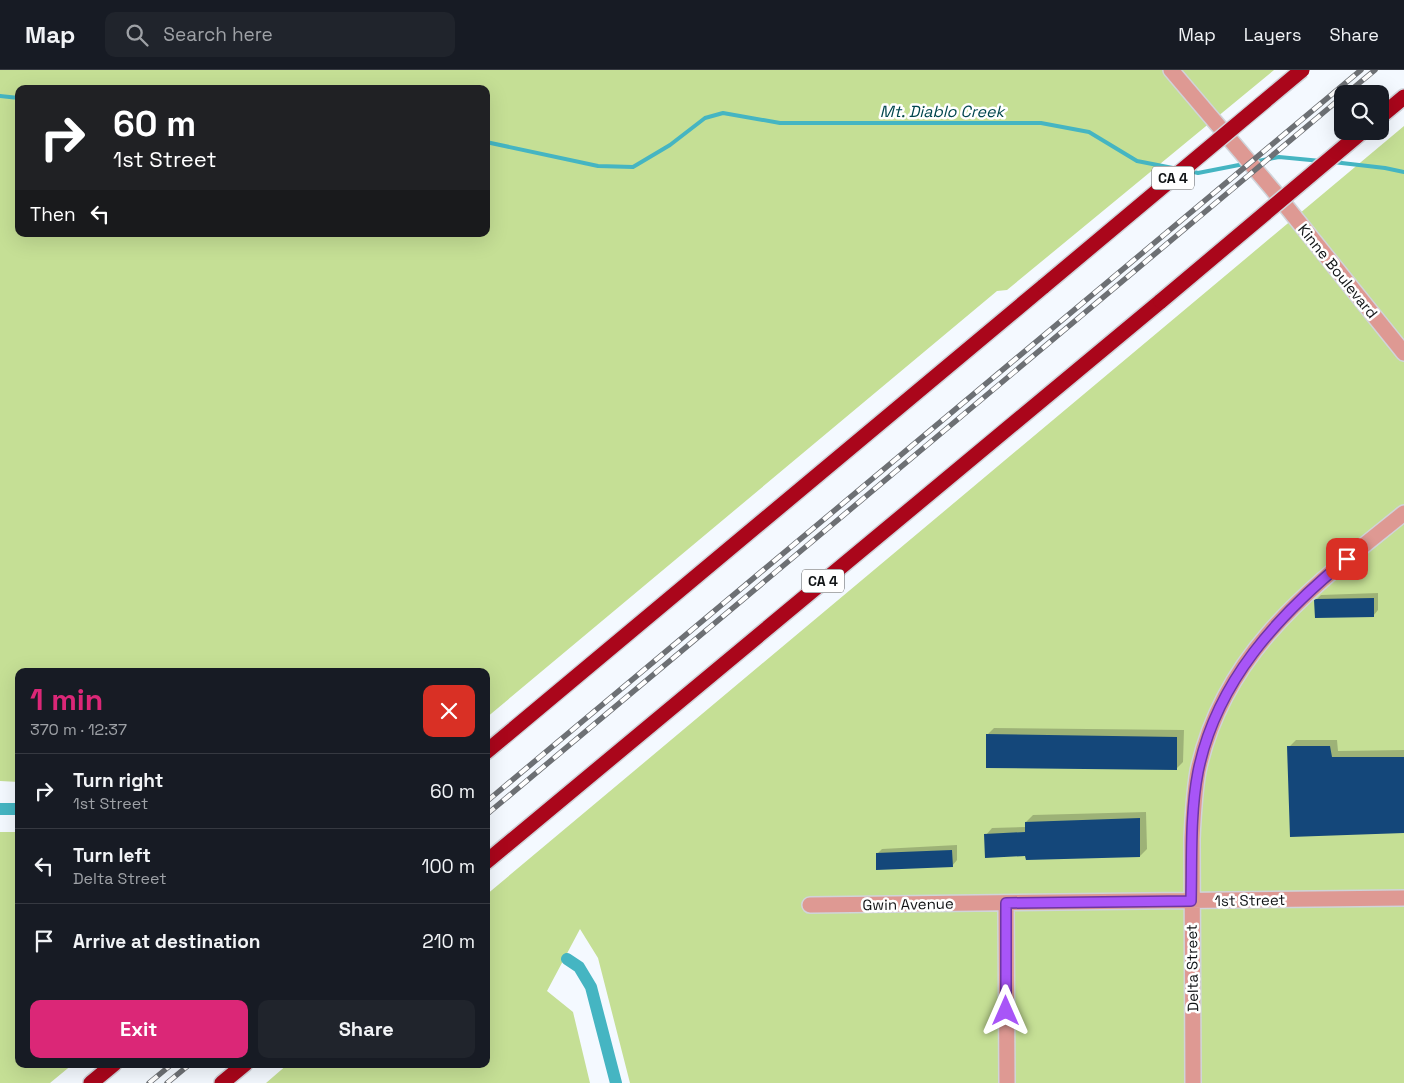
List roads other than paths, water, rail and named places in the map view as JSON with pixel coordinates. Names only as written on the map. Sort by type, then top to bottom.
[{"type":"highway","name":"CA 4","points":[[490,749],[1302,70]]},
{"type":"highway","points":[[1389,109],[1404,96]]},
{"type":"highway","name":"CA 4","points":[[490,859],[1352,140]]},
{"type":"highway","points":[[91,1083],[109,1068]]},
{"type":"highway","points":[[222,1083],[240,1068]]},
{"type":"street","name":"Kinne Boulevard","points":[[1171,70],[1273,190],[1404,352]]},
{"type":"street","name":"Delta Street","points":[[1193,1083],[1191,901],[1193,814],[1198,772],[1206,742],[1228,690],[1241,668],[1258,646],[1299,600],[1318,582],[1404,513]]},
{"type":"street","name":"1st Street","points":[[1006,903],[1404,898]]},
{"type":"street","name":"Gwin Avenue","points":[[810,904],[1006,903]]},
{"type":"street","points":[[1006,903],[1007,1083]]},
{"type":"waterway","name":"Mt. Diablo Creek","points":[[0,96],[15,98]]},
{"type":"waterway","name":"Mt. Diablo Creek","points":[[490,143],[598,166],[633,167],[670,145],[705,118],[723,113],[780,123],[1041,123],[1089,132],[1137,161],[1178,169]]},
{"type":"waterway","name":"Mt. Diablo Creek","points":[[1253,162],[1279,157],[1321,161]]},
{"type":"waterway","name":"Mt. Diablo Creek","points":[[1333,162],[1404,172]]},
{"type":"waterway","name":"Mt. Diablo Creek","points":[[1190,171],[1198,173],[1244,164]]},
{"type":"waterway","points":[[0,809],[15,809]]},
{"type":"waterway","points":[[567,959],[579,967],[591,987],[616,1083]]},
{"type":"railway","points":[[490,799],[1361,70]]},
{"type":"railway","points":[[1357,85],[1375,70]]},
{"type":"railway","points":[[490,812],[1334,104]]},
{"type":"railway","points":[[149,1083],[167,1068]]},
{"type":"railway","points":[[167,1083],[185,1068]]}]
